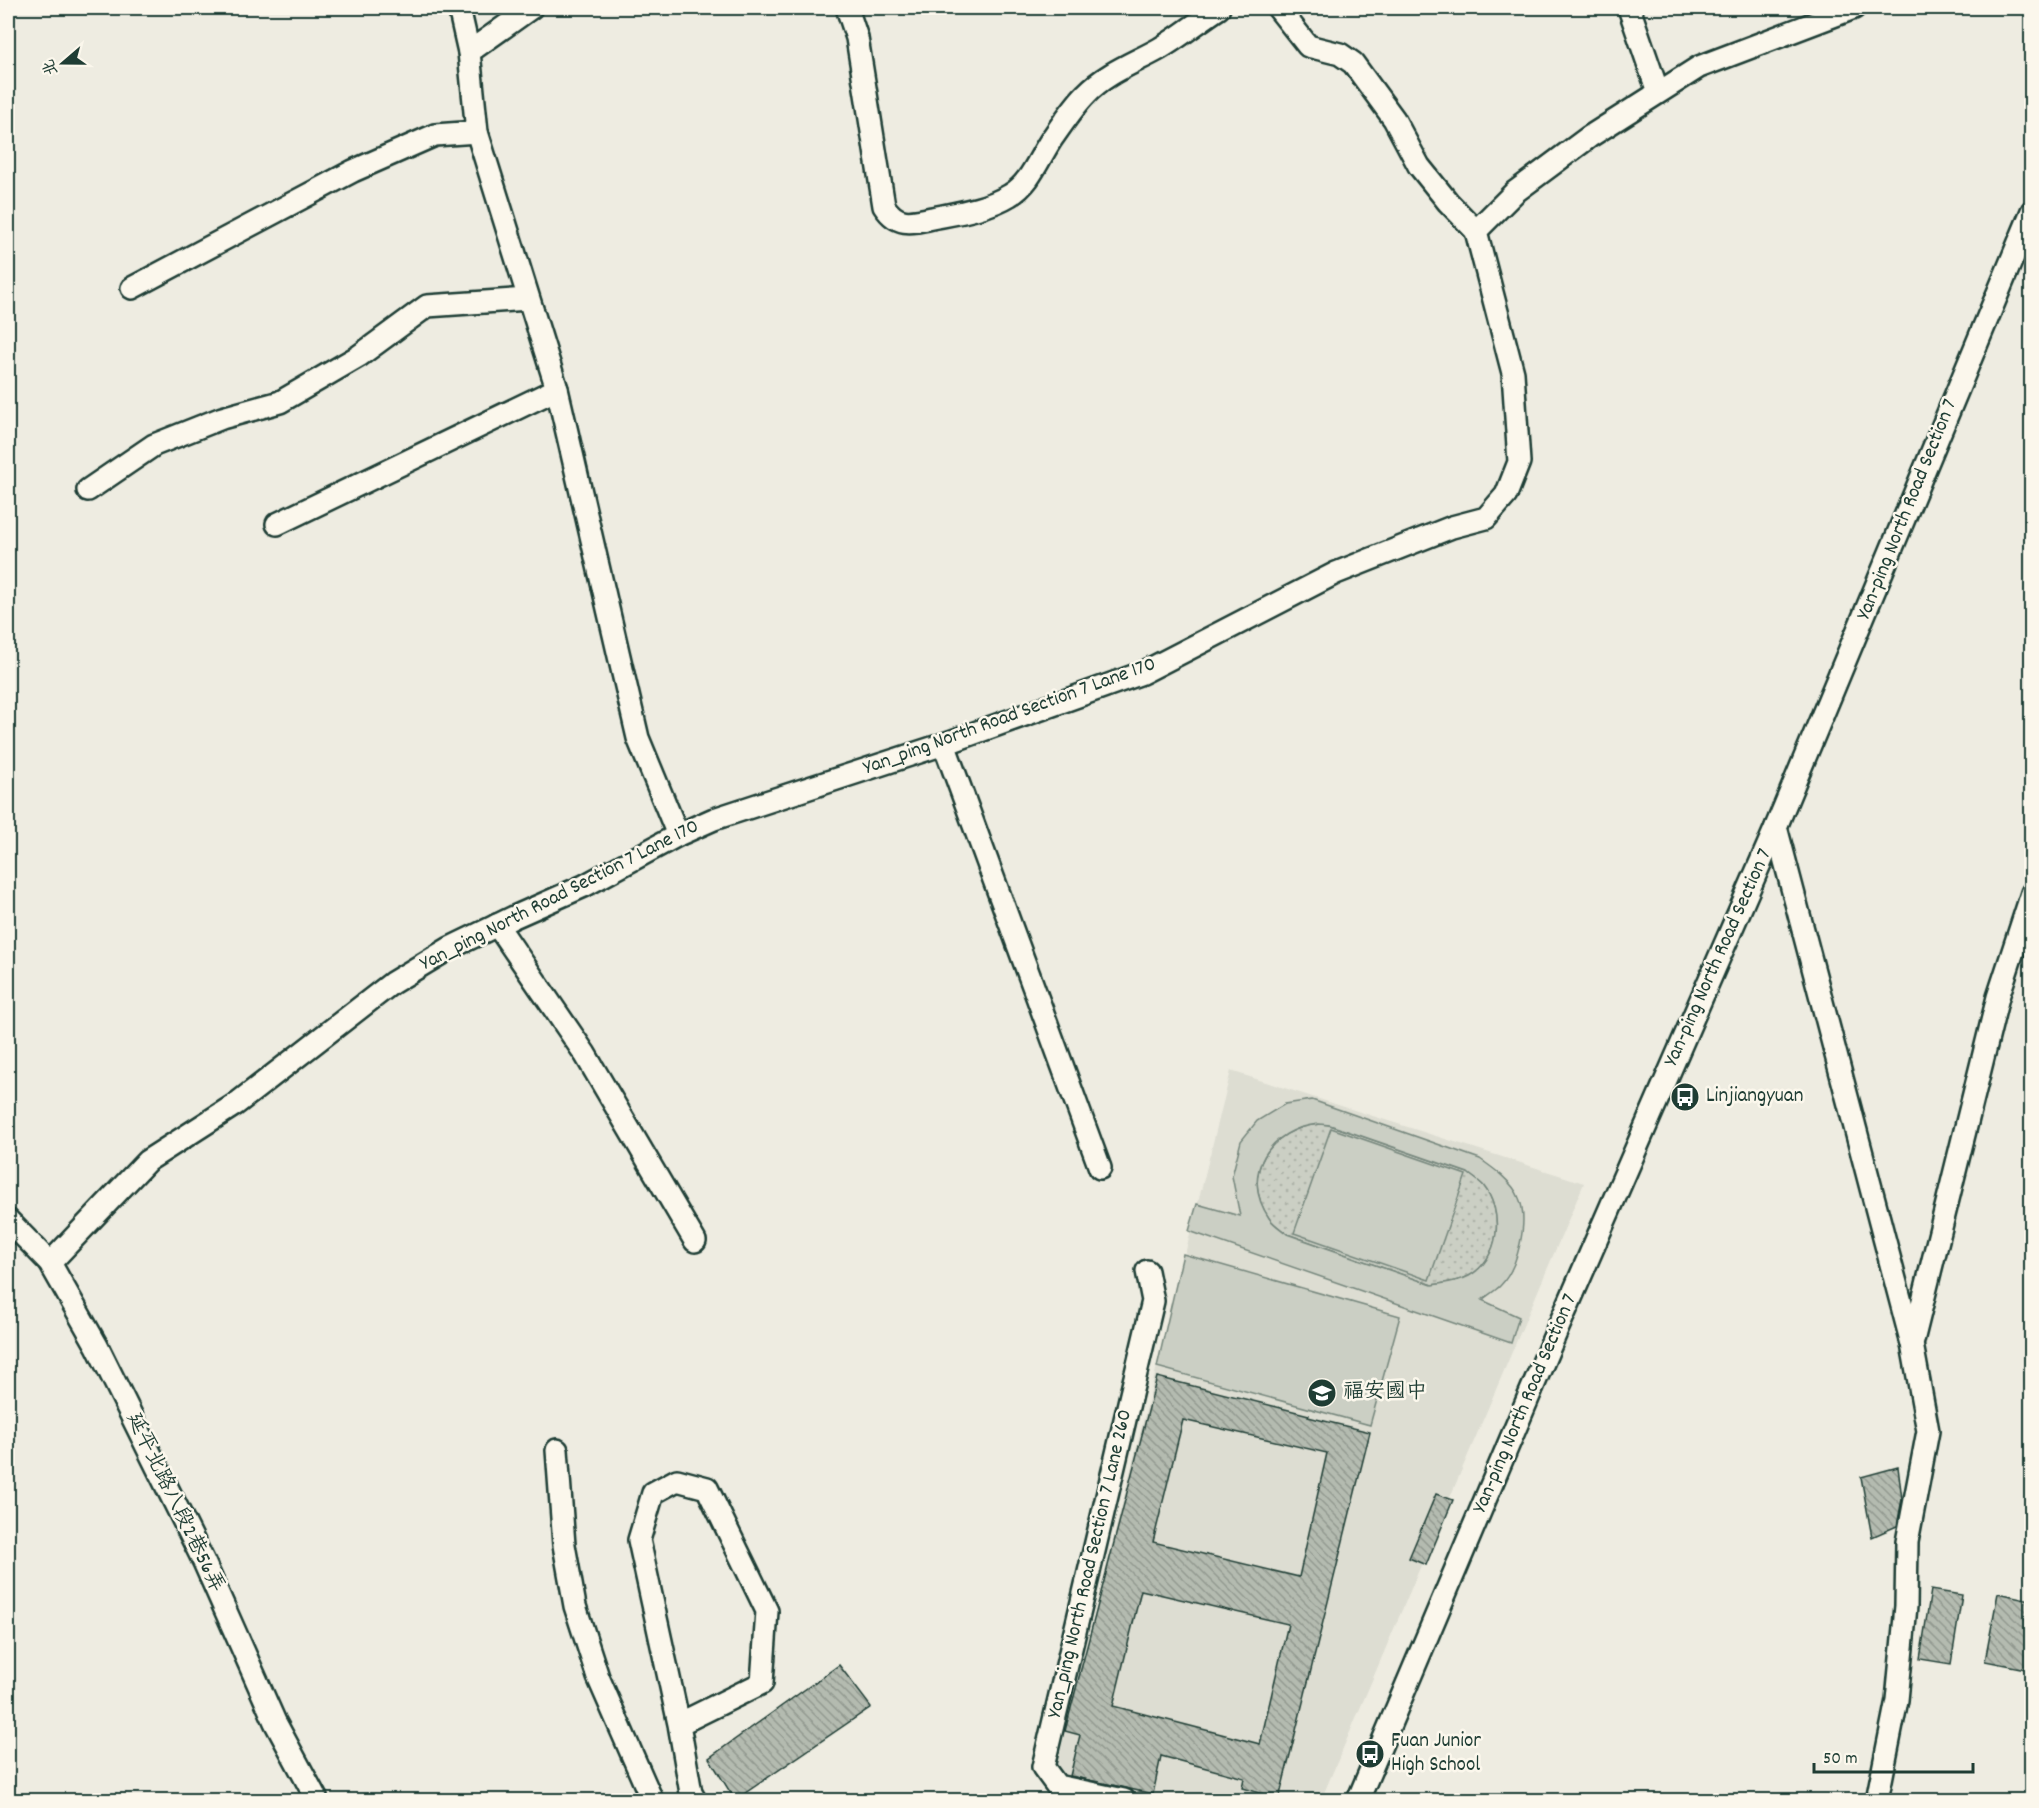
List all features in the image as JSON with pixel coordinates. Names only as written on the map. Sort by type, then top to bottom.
[{"type":"street","points":[[459,8],[469,52],[477,132],[557,389],[638,738],[678,835]]},
{"type":"street","points":[[469,52],[531,8]]},
{"type":"street","points":[[847,8],[857,38],[884,206],[891,217],[905,222],[969,210],[1012,194],[1028,180],[1052,138],[1086,94],[1109,75],[1161,48],[1219,8]]},
{"type":"street","points":[[1278,8],[1308,46],[1340,54],[1353,63],[1394,119],[1419,166],[1448,202],[1476,231],[1515,192],[1589,137],[1699,67],[1854,8]]},
{"type":"street","points":[[1629,8],[1658,92]]},
{"type":"street","points":[[132,288],[353,171],[435,135],[477,132]]},
{"type":"street","name":"Yan-ping North Road Section 7","points":[[1358,1800],[1548,1351],[1776,827],[2031,211]]},
{"type":"street","name":"Yan_ping North Road Section 7 Lane 170","points":[[50,1263],[147,1161],[236,1104],[392,983],[450,948],[584,886],[678,835],[714,819],[944,744],[1142,673],[1336,573],[1452,527],[1486,518],[1506,495],[1519,462],[1513,373],[1476,231]]},
{"type":"street","points":[[88,490],[154,445],[222,418],[280,402],[359,356],[427,306],[528,298]]},
{"type":"street","points":[[277,524],[557,389]]},
{"type":"street","points":[[944,744],[1100,1168]]},
{"type":"street","points":[[1776,827],[1912,1344],[1928,1431],[1907,1542],[1906,1606],[1897,1700],[1876,1800]]},
{"type":"street","points":[[1912,1344],[1998,997],[2031,893]]},
{"type":"street","points":[[497,925],[585,1054],[695,1241]]},
{"type":"street","name":"延平北路八段2巷56弄","points":[[8,1220],[50,1263],[102,1357],[204,1562],[275,1722],[317,1800]]},
{"type":"street","name":"Yan_ping North Road Section 7 Lane 260","points":[[1124,1800],[1057,1786],[1043,1767],[1153,1301],[1147,1271]]},
{"type":"street","points":[[557,1450],[564,1545],[574,1606],[598,1677],[652,1800]]},
{"type":"street","points":[[679,1724],[762,1683],[767,1611],[707,1488],[677,1480],[653,1493],[639,1540],[694,1800]]},
{"type":"shaded area","name":"福安國中","points":[[1231,1071],[1584,1183],[1321,1800],[1173,1800],[1054,1776]]},
{"type":"shaded area","points":[[1312,1100],[1480,1159],[1507,1181],[1516,1192],[1522,1208],[1520,1244],[1506,1278],[1498,1288],[1482,1300],[1519,1317],[1511,1343],[1189,1231],[1197,1204],[1240,1216],[1232,1176],[1241,1141],[1257,1121],[1285,1104]],"holes":[[[1330,1125],[1468,1173],[1483,1185],[1494,1208],[1496,1234],[1493,1247],[1479,1268],[1460,1280],[1432,1285],[1287,1234],[1273,1222],[1261,1201],[1257,1185],[1264,1156],[1286,1134],[1302,1127]]]},
{"type":"shaded area","points":[[1330,1125],[1468,1173],[1483,1185],[1494,1208],[1496,1234],[1493,1247],[1479,1268],[1460,1280],[1432,1285],[1287,1234],[1275,1224],[1269,1218],[1261,1201],[1257,1185],[1264,1156],[1287,1134],[1302,1127]]},
{"type":"shaded area","points":[[1331,1128],[1466,1175],[1429,1280],[1294,1233]]},
{"type":"shaded area","points":[[1183,1254],[1400,1316],[1370,1425],[1157,1367]]},
{"type":"building","points":[[1157,1377],[1370,1432],[1279,1799],[1242,1788],[1244,1778],[1161,1756],[1153,1794],[1070,1776],[1080,1735],[1065,1731]],"holes":[[[1183,1420],[1327,1453],[1299,1577],[1153,1542]],[[1141,1590],[1288,1624],[1260,1744],[1113,1706]]]},
{"type":"building","points":[[1898,1467],[1902,1499],[1897,1526],[1872,1537],[1861,1477]]},
{"type":"building","points":[[1436,1494],[1453,1500],[1426,1565],[1409,1558]]},
{"type":"building","points":[[1931,1590],[1962,1595],[1951,1664],[1920,1659]]},
{"type":"building","points":[[1998,1593],[2031,1600],[2031,1670],[1985,1661]]},
{"type":"building","points":[[839,1665],[871,1707],[735,1800],[709,1758]]},
{"type":"place","name":"Linjiangyuan","points":[[1685,1097]]},
{"type":"place","name":"福安國中","points":[[1322,1393]]},
{"type":"place","name":"Fuan Junior High School","points":[[1370,1754]]}]
